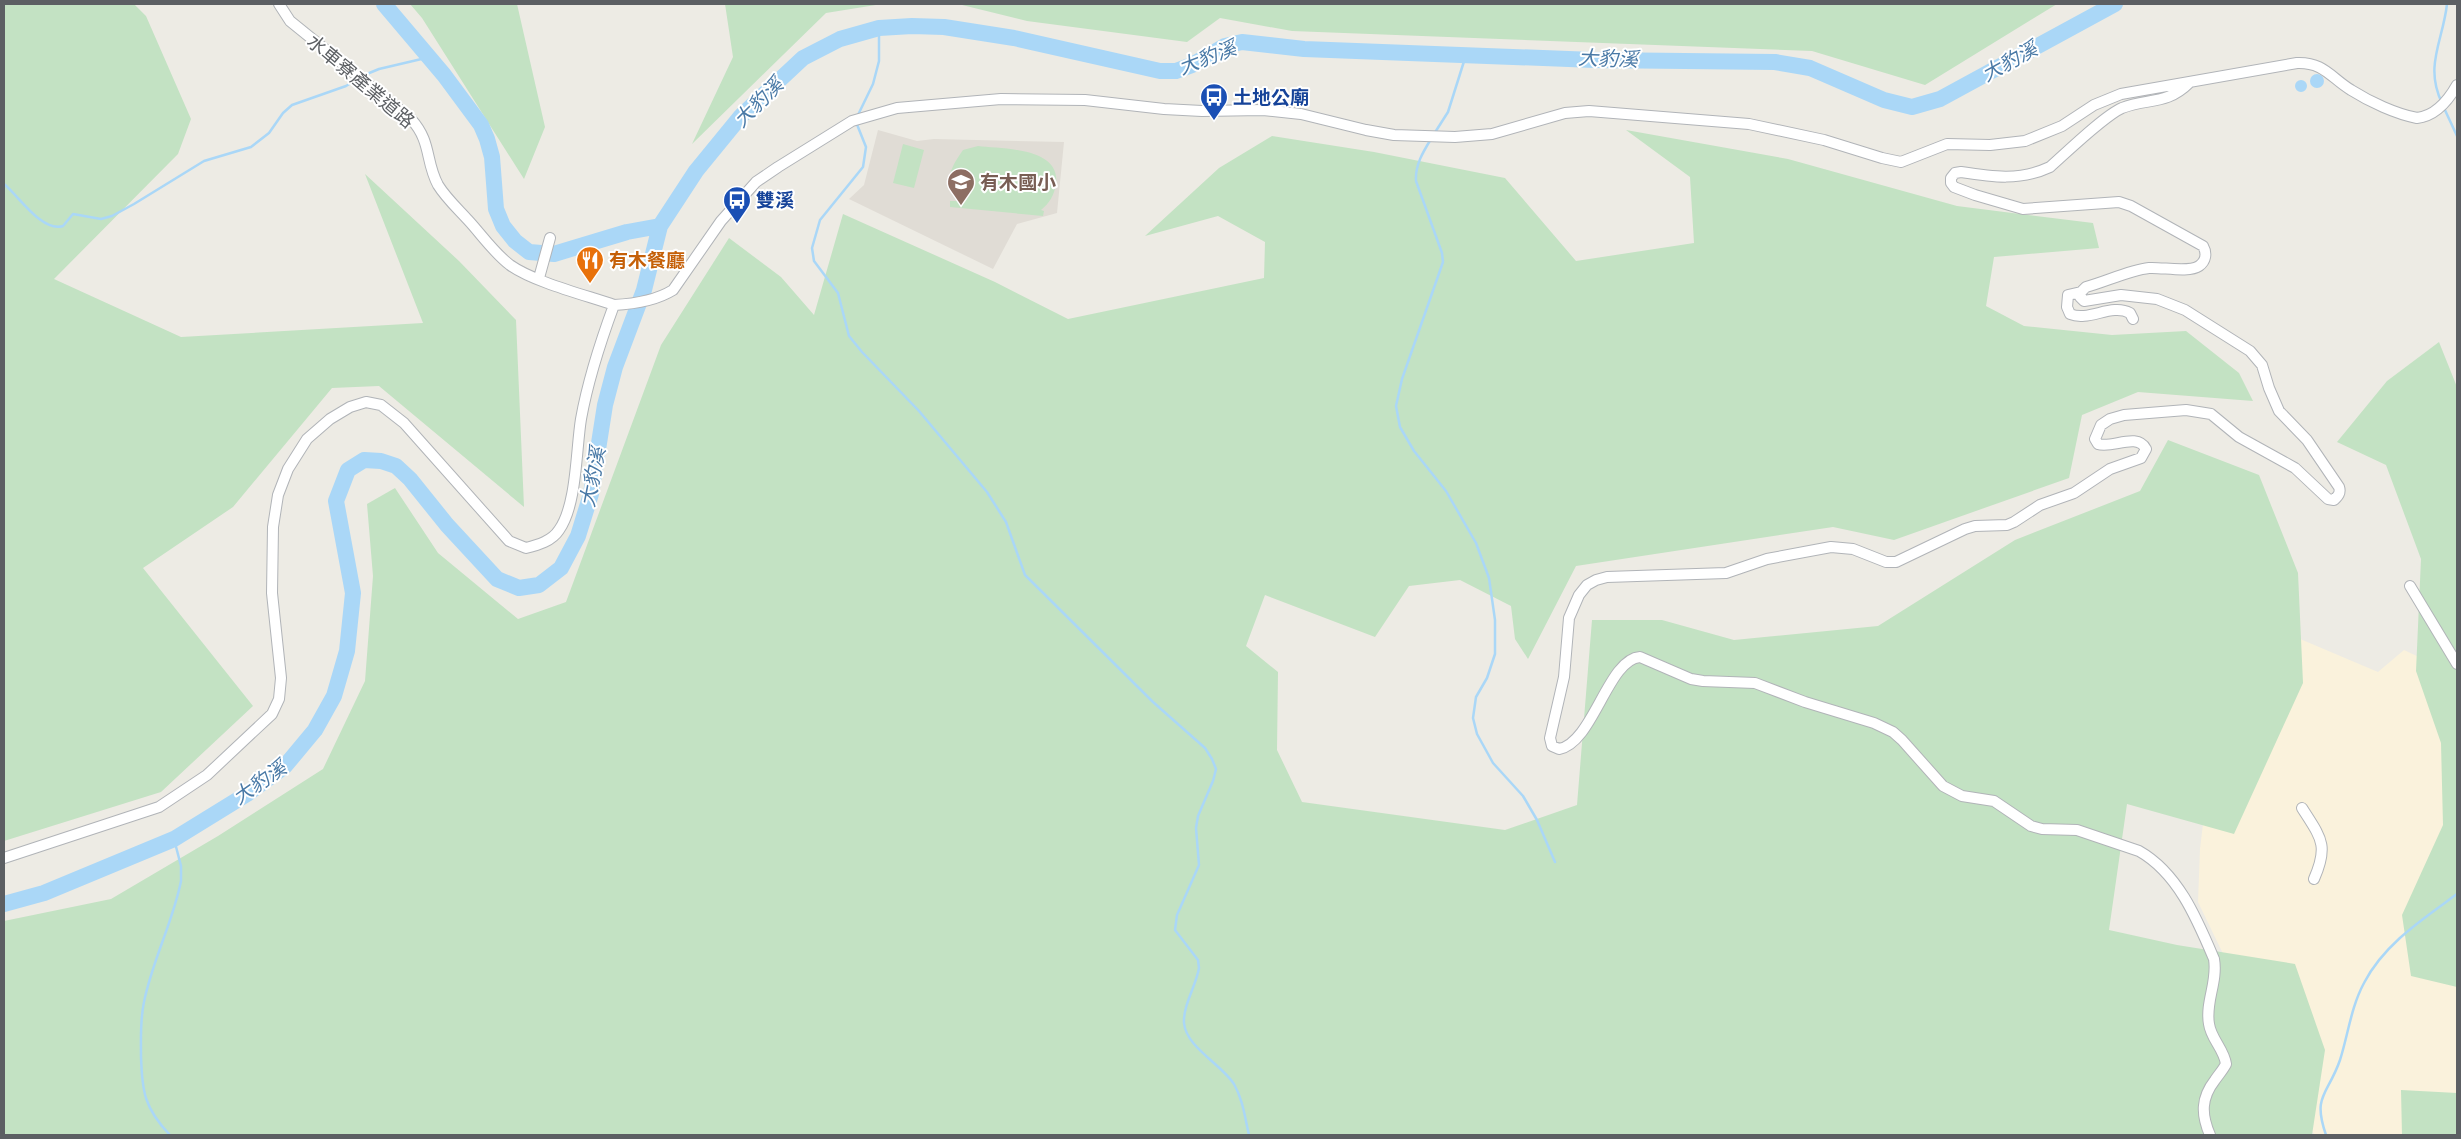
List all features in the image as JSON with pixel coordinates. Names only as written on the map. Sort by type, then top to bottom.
[{"type":"street","name":"水車寮產業道路","points":[[278,4],[296,27],[410,118],[425,138],[435,176],[442,190],[504,260],[519,270],[540,275],[614,305],[626,305],[666,294],[679,284],[722,221],[767,174],[852,121],[868,114],[922,104],[1001,99],[1085,100],[1202,111],[1262,110],[1301,114],[1394,135],[1456,137],[1492,134],[1565,114],[1588,111],[1749,124],[1824,140],[1901,162],[1947,144],[1990,145],[2025,141],[2062,126],[2108,98],[2121,94],[2190,83]]},
{"type":"street","points":[[2133,319],[2130,313],[2118,310],[2083,316],[2070,314],[2067,307],[2068,295],[2081,292],[2086,287],[2139,270],[2194,269],[2200,266],[2205,258],[2206,251],[2203,246],[2158,220],[2119,202],[2023,209],[1954,187],[1951,183],[1951,178],[1955,173],[1961,172],[2000,178],[2024,176],[2042,171],[2050,167],[2116,111],[2136,104],[2173,97],[2190,83],[2309,62],[2321,67],[2358,94],[2417,118],[2426,117],[2439,109],[2457,85]]},
{"type":"street","points":[[540,275],[550,238]]},
{"type":"street","points":[[2081,292],[2080,297],[2084,301],[2121,295],[2158,299],[2185,310],[2250,350],[2262,364],[2269,388],[2279,411],[2317,453],[2339,487],[2338,496],[2334,500],[2328,499],[2295,468],[2239,437],[2211,414],[2186,410],[2162,411],[2110,419],[2096,432],[2095,439],[2098,444],[2103,446],[2137,442],[2144,445],[2146,449],[2141,458],[2110,469],[2074,494],[2040,505],[2014,522],[1965,528],[1896,562],[1886,562],[1853,549],[1832,547],[1768,558],[1734,572],[1608,577],[1587,585],[1574,604],[1569,618],[1564,677],[1550,738],[1552,746],[1559,749],[1572,743],[1582,731],[1621,668],[1632,657],[1640,657],[1691,679],[1703,682],[1755,683],[1805,702],[1874,723],[1893,732],[1943,786],[1951,791],[1962,796],[1994,801],[2031,826],[2042,829],[2077,830],[2149,856],[2172,877],[2214,959],[2216,972],[2210,999],[2209,1025],[2226,1064],[2206,1092],[2204,1099],[2203,1108],[2210,1135]]},
{"type":"street","points":[[4,858],[159,807],[207,775],[272,714],[279,699],[281,678],[272,593],[273,527],[278,495],[288,469],[307,439],[330,419],[350,407],[366,402],[381,405],[404,423],[508,541],[526,548],[551,538],[559,530],[571,496],[581,420],[588,386],[614,305]]},
{"type":"street","points":[[2410,586],[2457,664]]},
{"type":"street","points":[[2302,808],[2316,830],[2323,850],[2323,859],[2314,879]]},
{"type":"shaded area","name":"有木國小","points":[[878,130],[917,141],[934,139],[1064,142],[1057,213],[1017,224],[993,269],[849,199],[864,185]]},
{"type":"shaded area","points":[[2274,628],[2378,672],[2404,650],[2442,668],[2457,704],[2457,1135],[2315,1135],[2267,1078],[2227,962],[2198,902],[2200,849],[2214,732]]},
{"type":"green space","points":[[4,4],[134,4],[146,16],[191,119],[178,154],[54,279],[181,337],[423,323],[365,174],[459,261],[516,320],[524,507],[379,386],[332,388],[233,507],[143,568],[253,706],[161,792],[4,841]]},
{"type":"green space","points":[[410,4],[517,4],[545,127],[524,179],[422,18]]},
{"type":"green space","points":[[725,4],[882,4],[826,13],[692,144],[733,57]]},
{"type":"green space","points":[[958,4],[2057,4],[1925,85],[1812,51],[1292,31],[1220,18],[1187,42],[1027,21]]},
{"type":"green space","points":[[1626,130],[1788,159],[1957,206],[2093,223],[2099,248],[1994,257],[1986,306],[2024,326],[2112,335],[2186,331],[2239,373],[2253,401],[2138,392],[2082,415],[2069,478],[1894,540],[1833,527],[1576,566],[1528,659],[1515,639],[1511,606],[1460,580],[1409,586],[1375,637],[1265,595],[1246,646],[1278,672],[1277,750],[1302,802],[1505,830],[1577,805],[1592,620],[1662,620],[1734,640],[1878,626],[2015,540],[2140,491],[2168,440],[2259,475],[2298,573],[2303,683],[2234,834],[2127,804],[2109,930],[2177,945],[2295,964],[2325,1050],[2312,1135],[4,1135],[4,921],[111,899],[218,836],[323,769],[365,681],[373,576],[367,504],[395,488],[438,553],[518,619],[566,602],[661,345],[729,238],[781,277],[814,315],[843,214],[995,282],[1068,319],[1264,278],[1265,242],[1218,216],[1145,236],[1219,168],[1272,136],[1374,152],[1505,178],[1576,261],[1694,243],[1690,177]]},
{"type":"green space","points":[[903,144],[924,150],[914,188],[893,183]]},
{"type":"green space","points":[[978,146],[1028,152],[1049,163],[1055,172],[1056,184],[1047,205],[1041,210],[1044,211],[1043,216],[950,207],[950,201],[957,201],[950,188],[949,181],[952,169],[963,150]]},
{"type":"green space","points":[[2439,342],[2457,387],[2457,987],[2411,976],[2402,915],[2443,825],[2441,743],[2416,671],[2421,559],[2386,465],[2337,442],[2387,381]]},
{"type":"green space","points":[[2401,1090],[2457,1093],[2457,1135],[2402,1135]]},
{"type":"water","points":[[2314,74],[2320,74],[2324,81],[2320,88],[2314,88],[2310,84],[2310,78]]},
{"type":"water","points":[[2299,80],[2303,80],[2307,86],[2303,92],[2299,92],[2295,88],[2295,84]]},
{"type":"waterway","points":[[384,4],[444,75],[481,125],[492,157],[496,209],[503,226],[515,241],[529,252],[554,254],[627,232],[660,226]]},
{"type":"waterway","name":"大豹溪","points":[[4,904],[44,893],[174,839],[247,794],[285,766],[315,730],[334,696],[347,651],[353,593],[336,501],[348,470],[364,460],[381,461],[396,466],[410,479],[447,525],[497,579],[519,588],[539,585],[561,568],[578,536],[591,494],[605,405],[615,367],[644,290],[660,226],[696,171],[741,116],[803,58],[840,39],[879,28],[944,27],[1014,38],[1160,71],[1176,71],[1192,65],[1225,46],[1242,42],[1304,49],[1594,60],[1775,62],[1810,68],[1884,100],[1912,107],[1940,99],[2115,4]]},
{"type":"waterway","points":[[2442,103],[2437,90],[2435,65],[2447,4]]},
{"type":"waterway","points":[[857,117],[873,84],[879,61],[879,28]]},
{"type":"waterway","points":[[1434,134],[1448,112],[1466,55]]},
{"type":"waterway","points":[[362,76],[379,69],[430,57]]},
{"type":"waterway","points":[[4,184],[39,219],[55,227],[63,226],[73,214],[101,219],[112,216],[204,161],[251,147],[269,133],[283,113],[292,105],[346,86],[358,79]]},
{"type":"waterway","points":[[2444,108],[2457,136]]},
{"type":"waterway","points":[[856,122],[866,147],[863,167],[820,220],[812,248],[814,261],[838,293],[849,336],[919,411],[987,492],[1006,522],[1025,575],[1153,702],[1205,748],[1216,769],[1198,816],[1196,828],[1199,865],[1177,915],[1175,930],[1198,960],[1199,968],[1184,1016],[1186,1032],[1197,1048],[1221,1069],[1234,1084],[1242,1103],[1249,1135]]},
{"type":"waterway","points":[[1431,139],[1418,164],[1416,181],[1442,253],[1443,262],[1402,379],[1396,406],[1400,427],[1414,451],[1446,491],[1476,543],[1489,578],[1495,620],[1495,654],[1487,678],[1476,697],[1473,718],[1477,734],[1493,763],[1523,796],[1537,820],[1555,862]]},
{"type":"waterway","points":[[170,1135],[155,1116],[146,1098],[142,1079],[141,1022],[148,987],[181,881],[181,866],[174,839]]},
{"type":"waterway","points":[[2326,1135],[2322,1122],[2321,1103],[2340,1060],[2353,1011],[2364,983],[2372,969],[2393,944],[2457,894]]},
{"type":"place","name":"土地公廟","points":[[1214,121]]},
{"type":"place","name":"有木國小","points":[[961,206]]},
{"type":"place","name":"雙溪","points":[[737,224]]},
{"type":"place","name":"有木餐廳","points":[[590,284]]}]
